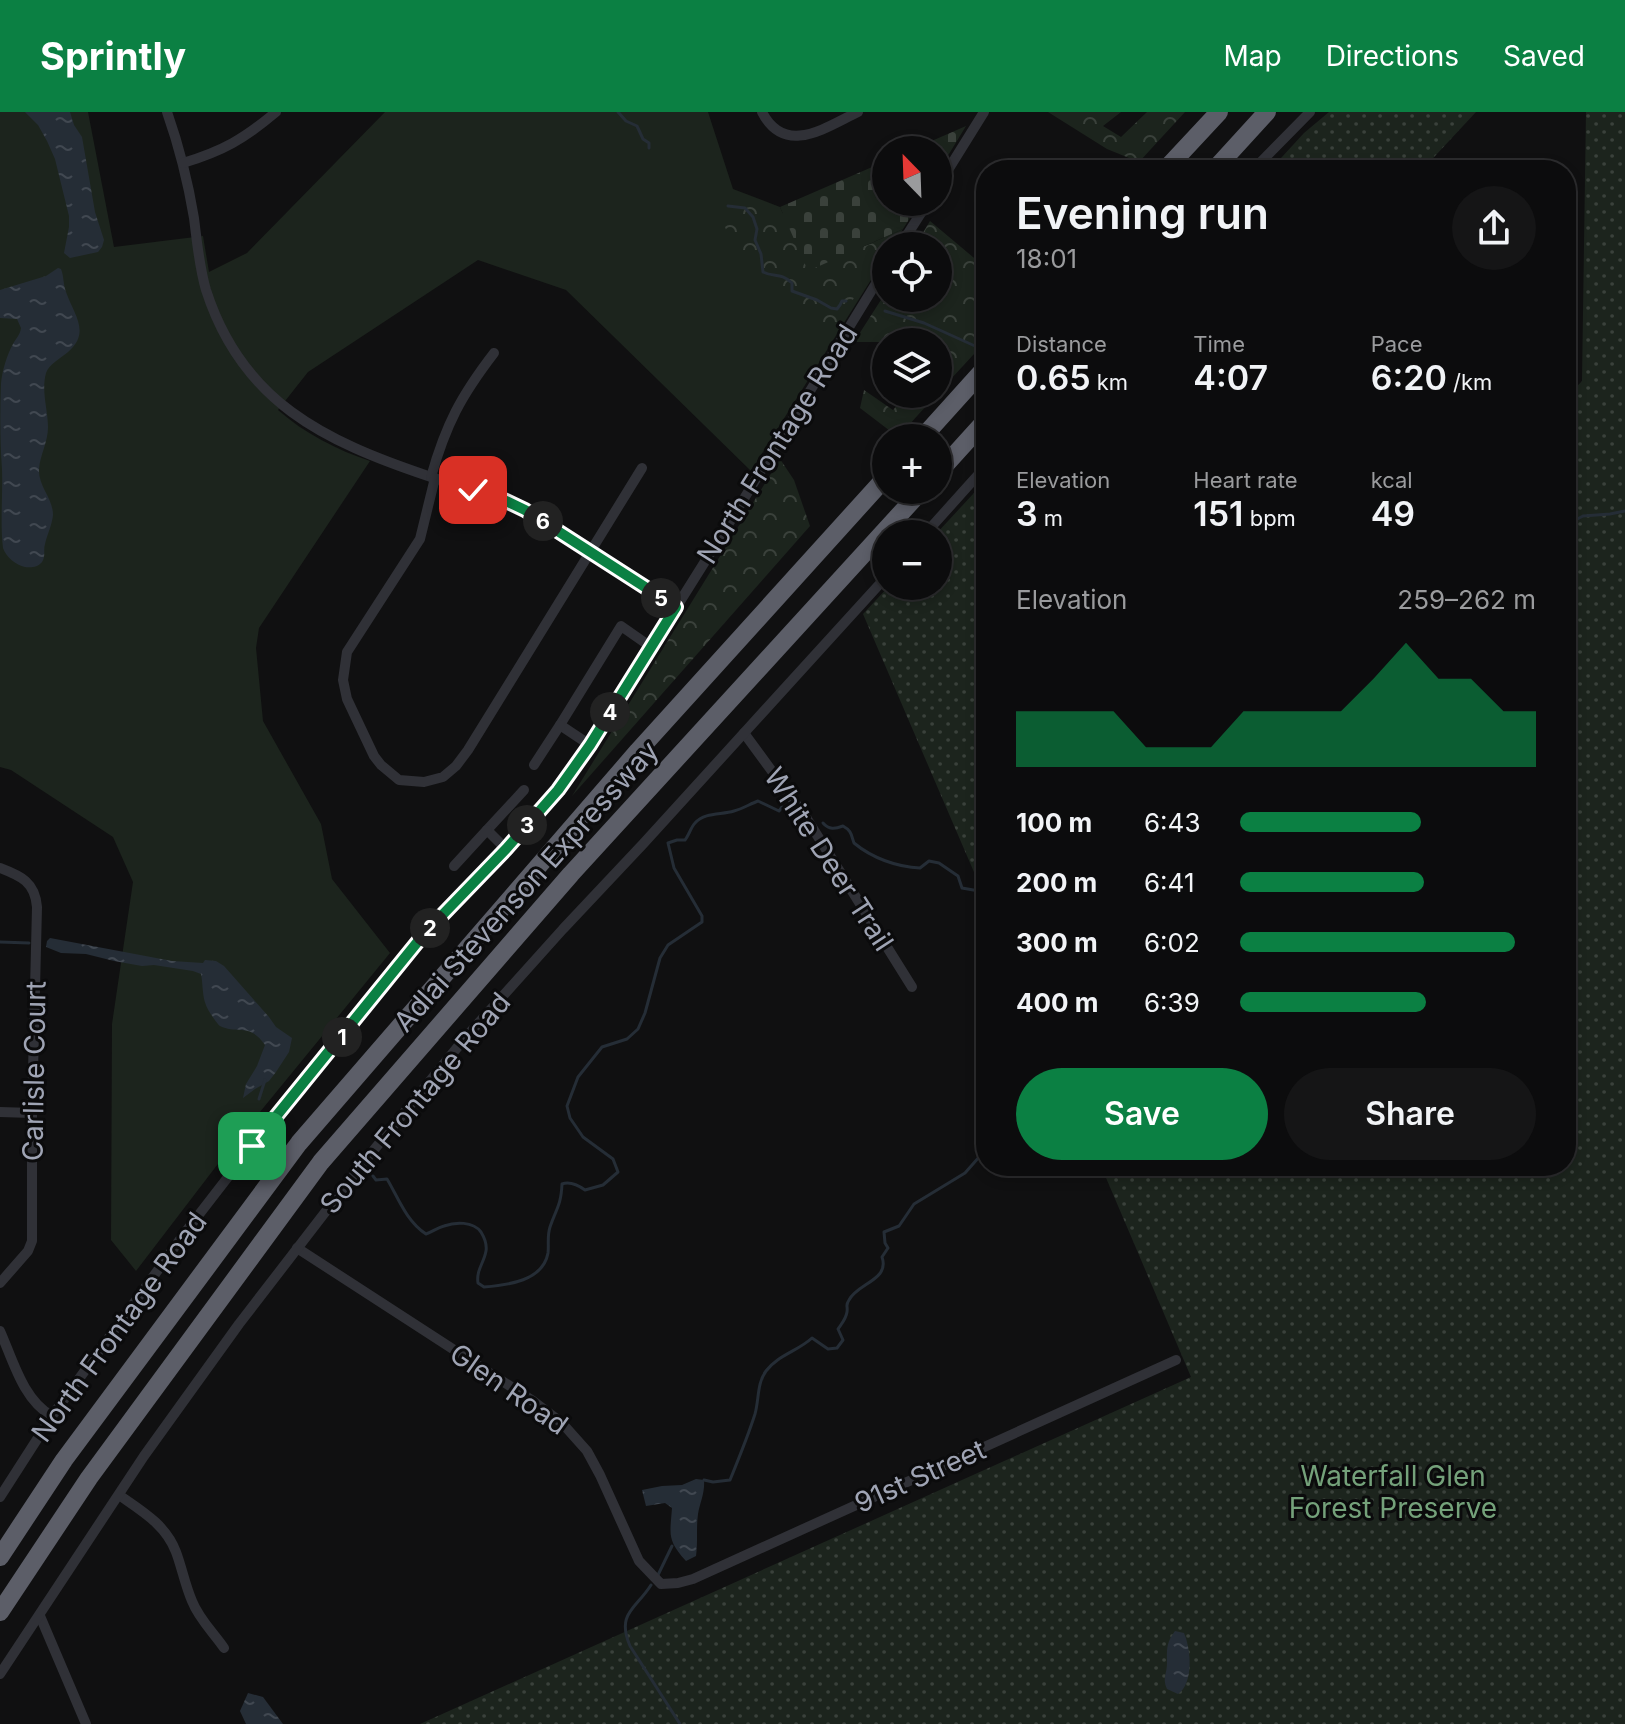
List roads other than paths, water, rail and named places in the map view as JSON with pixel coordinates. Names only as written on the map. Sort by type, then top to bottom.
[{"type":"highway","points":[[1174,160],[1219,112]]},
{"type":"highway","points":[[1223,160],[1267,112]]},
{"type":"highway","points":[[1247,134],[1273,112]]},
{"type":"highway","points":[[935,424],[976,378]]},
{"type":"highway","points":[[952,458],[976,431]]},
{"type":"highway","name":"Adlai Stevenson Expressway","points":[[0,1557],[64,1460],[299,1143],[638,751],[872,492]]},
{"type":"highway","name":"Adlai Stevenson Expressway","points":[[0,1612],[89,1478],[321,1162],[571,874],[909,504]]},
{"type":"street","points":[[167,112],[183,163],[207,293],[223,331],[249,373],[270,394],[319,431],[355,449],[525,510],[676,607]]},
{"type":"street","points":[[183,163],[231,146],[276,112]]},
{"type":"street","points":[[762,112],[776,130],[795,137],[807,135],[858,112]]},
{"type":"street","points":[[952,163],[984,112]]},
{"type":"street","points":[[1263,160],[1310,112]]},
{"type":"street","name":"North Frontage Road","points":[[0,1497],[52,1416],[252,1146],[424,934],[558,790],[590,745],[872,290]]},
{"type":"street","points":[[494,353],[473,380],[440,445],[420,539],[347,652],[344,671],[347,699],[374,756],[399,780],[424,782],[443,777],[456,766],[642,468]]},
{"type":"street","points":[[938,520],[976,477]]},
{"type":"street","name":"South Frontage Road","points":[[0,1674],[144,1456],[239,1324],[360,1167],[465,1038],[872,592]]},
{"type":"street","points":[[534,765],[621,626],[651,647]]},
{"type":"street","points":[[560,725],[590,745]]},
{"type":"street","name":"White Deer Trail","points":[[744,733],[807,819],[912,987]]},
{"type":"street","points":[[454,866],[524,790]]},
{"type":"street","points":[[487,830],[506,849]]},
{"type":"street","name":"Carlisle Court","points":[[0,868],[19,875],[31,885],[37,898],[32,1241],[28,1251],[0,1283]]},
{"type":"street","points":[[0,1112],[32,1113]]},
{"type":"street","name":"Glen Road","points":[[297,1248],[562,1423],[580,1441],[593,1461],[639,1561],[661,1584]]},
{"type":"street","points":[[0,1331],[27,1390],[42,1410],[52,1416]]},
{"type":"street","name":"91st Street","points":[[661,1584],[693,1579],[1176,1360]]},
{"type":"street","points":[[119,1495],[164,1530],[174,1548],[198,1614],[224,1648]]},
{"type":"street","points":[[40,1616],[86,1724]]},
{"type":"water","points":[[25,112],[70,112],[82,137],[95,212],[104,240],[98,252],[70,258],[64,253],[69,216],[55,159],[38,125]]},
{"type":"water","points":[[61,269],[80,330],[75,345],[46,373],[44,387],[48,433],[39,469],[53,515],[43,560],[36,566],[27,567],[12,560],[3,548],[1,384],[7,358],[21,328],[17,319],[0,318],[0,290],[46,276]]},
{"type":"water","points":[[50,938],[172,961],[216,961],[224,966],[276,1027],[292,1038],[289,1052],[269,1081],[243,1098],[246,1084],[265,1045],[249,1031],[219,1025],[205,1001],[201,974],[86,954],[61,953],[46,947]]},
{"type":"water","points":[[696,1479],[704,1480],[704,1485],[698,1514],[696,1556],[686,1561],[671,1537],[672,1508],[665,1503],[646,1506],[642,1490],[682,1485]]},
{"type":"water","points":[[1175,1631],[1184,1633],[1189,1656],[1187,1682],[1178,1694],[1167,1689],[1165,1682],[1168,1646]]},
{"type":"water","points":[[248,1693],[263,1697],[283,1724],[246,1724],[240,1711]]},
{"type":"waterway","points":[[618,112],[626,121],[637,126],[649,148]]},
{"type":"waterway","points":[[728,206],[745,208],[753,217],[763,272],[784,277],[792,283],[792,291],[831,308],[837,309],[842,301],[846,301]]},
{"type":"waterway","points":[[888,312],[924,323],[975,346]]},
{"type":"waterway","points":[[1576,520],[1583,516],[1625,511]]},
{"type":"waterway","points":[[373,1176],[376,1180],[387,1179],[408,1216],[426,1234],[453,1224],[464,1223],[478,1228],[486,1246],[478,1278],[478,1283],[484,1287],[523,1280],[539,1270],[548,1253],[549,1230],[562,1184],[574,1184],[585,1190],[603,1185],[618,1172],[613,1159],[583,1137],[570,1118],[567,1106],[578,1077],[602,1047],[627,1039],[638,1029],[660,958],[668,945],[702,922],[702,916],[674,868],[668,843],[685,840],[695,823],[708,815],[734,811],[758,801],[779,811],[782,807]]},
{"type":"waterway","points":[[823,823],[832,828],[843,826],[850,831],[854,843],[885,861],[920,868],[929,861],[939,863],[958,876],[962,888],[976,890]]},
{"type":"waterway","points":[[0,942],[29,943]]},
{"type":"waterway","points":[[259,1099],[265,1080]]},
{"type":"waterway","points":[[704,1480],[730,1480],[752,1422],[766,1371],[812,1338],[828,1349],[837,1348],[843,1340],[838,1329],[846,1317],[848,1302],[853,1294],[881,1271],[882,1257],[888,1248],[884,1232],[899,1226],[914,1204],[965,1173],[976,1161]]},
{"type":"waterway","points":[[657,1577],[672,1546]]},
{"type":"waterway","points":[[651,1585],[630,1612],[625,1626],[626,1635],[680,1724]]},
{"type":"park label","name":"Waterfall Glen Forest Preserve","points":[[1393,1492]]}]
